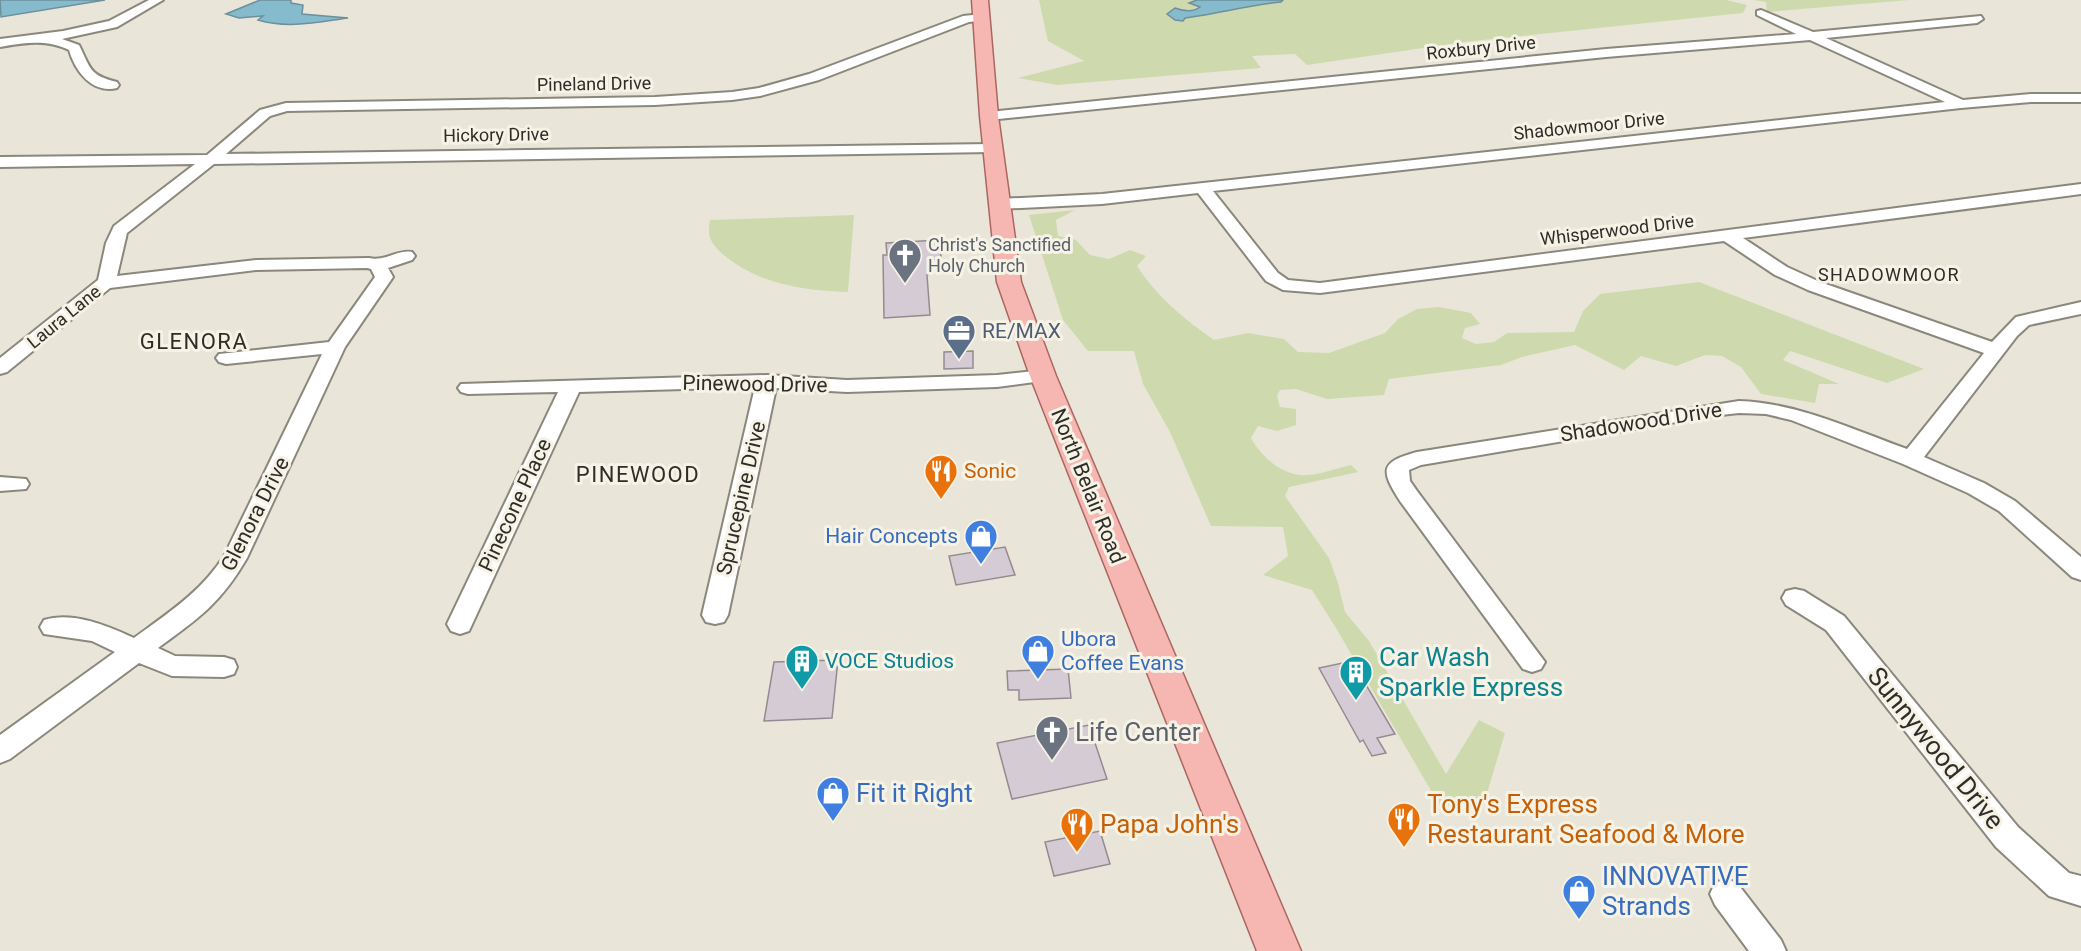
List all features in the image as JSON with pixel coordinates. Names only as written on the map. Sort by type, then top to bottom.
[{"type":"main road","name":"North Belair Road","points":[[981,9],[989,116],[1009,282],[1043,376],[1279,951]]},
{"type":"street","points":[[75,48],[157,0]]},
{"type":"street","name":"Pineland Drive","points":[[210,159],[265,113],[286,107],[656,101],[760,92],[814,77],[967,18],[981,9]]},
{"type":"street","points":[[1761,13],[1960,104]]},
{"type":"street","name":"Roxbury Drive","points":[[989,116],[1606,53],[1812,36],[1977,19]]},
{"type":"street","points":[[0,43],[113,24]]},
{"type":"street","points":[[39,38],[64,43],[75,48]]},
{"type":"street","points":[[75,48],[75,54],[92,78],[98,83],[112,85]]},
{"type":"street","name":"Shadowmoor Drive","points":[[999,209],[1053,204],[1086,205],[1102,199],[1960,104],[2031,98],[2081,98]]},
{"type":"street","name":"Hickory Drive","points":[[0,162],[993,148]]},
{"type":"street","name":"Laura Lane","points":[[0,368],[105,284],[110,275],[114,238],[120,230],[210,159]]},
{"type":"street","name":"Whisperwood Drive","points":[[1202,188],[1272,277],[1283,285],[1300,288],[1320,288],[2081,189]]},
{"type":"street","points":[[1726,235],[1781,271],[1814,286],[1995,350]]},
{"type":"street","points":[[105,284],[256,265],[356,262],[378,266],[406,255]]},
{"type":"street","name":"Glenora Drive","points":[[0,751],[198,605],[220,582],[244,541],[335,347],[384,277],[378,266]]},
{"type":"street","points":[[1911,459],[1995,350],[2023,321],[2081,308]]},
{"type":"street","points":[[226,358],[335,347]]},
{"type":"street","name":"Pinewood Drive","points":[[468,388],[767,381],[856,385],[997,381],[1043,376]]},
{"type":"street","name":"Sprucepine Drive","points":[[715,615],[767,381]]},
{"type":"street","name":"Pinecone Place","points":[[460,624],[571,386]]},
{"type":"street","name":"Shadowood Drive","points":[[1532,662],[1408,496],[1399,481],[1398,466],[1438,455],[1739,406],[1766,408],[1797,415],[1911,459],[1976,488],[2007,506],[2081,572]]},
{"type":"street","name":"Sunnywood Drive","points":[[1795,598],[1835,623],[2015,845],[2060,886],[2081,891]]},
{"type":"street","points":[[53,627],[96,632],[172,666],[224,667]]},
{"type":"street","points":[[1726,894],[1769,951]]},
{"type":"green space","points":[[1039,0],[1726,0],[1747,5],[1743,13],[1464,42],[1307,65],[1295,54],[1252,56],[1261,68],[1057,85],[1018,78],[1084,61],[1048,41]]},
{"type":"green space","points":[[1754,0],[1909,0],[1767,12],[1766,2]]},
{"type":"green space","points":[[1075,210],[1056,220],[1058,236],[1076,240],[1090,255],[1109,259],[1130,250],[1146,256],[1137,266],[1153,288],[1182,316],[1214,340],[1248,333],[1284,339],[1298,352],[1329,353],[1385,333],[1398,319],[1417,309],[1439,307],[1471,313],[1480,324],[1465,328],[1462,338],[1476,344],[1494,342],[1507,333],[1574,332],[1583,311],[1600,294],[1699,282],[1924,369],[1887,383],[1790,351],[1783,360],[1839,384],[1819,384],[1815,403],[1761,394],[1741,367],[1722,356],[1705,355],[1676,366],[1641,356],[1624,370],[1575,345],[1522,357],[1501,365],[1389,379],[1384,395],[1327,399],[1296,389],[1280,390],[1277,396],[1280,407],[1296,409],[1296,425],[1277,431],[1258,426],[1251,438],[1268,459],[1291,473],[1313,474],[1351,465],[1358,472],[1289,487],[1285,496],[1329,558],[1345,612],[1369,641],[1446,774],[1479,720],[1505,733],[1485,800],[1440,806],[1312,590],[1263,575],[1288,556],[1283,527],[1211,526],[1170,432],[1143,384],[1134,351],[1088,351],[1063,320],[1029,215]]},
{"type":"green space","points":[[854,215],[848,292],[815,290],[783,284],[753,274],[722,254],[713,244],[709,234],[710,220]]},
{"type":"water","points":[[0,0],[105,0],[1,17]]},
{"type":"water","points":[[260,0],[291,0],[291,3],[303,5],[302,14],[348,18],[303,24],[280,24],[258,20],[263,16],[239,18],[226,14]]},
{"type":"water","points":[[1197,0],[1283,0],[1185,18],[1183,21],[1175,20],[1167,14],[1175,8],[1188,11],[1197,9],[1200,7],[1189,3]]},
{"type":"building","name":"Christ's Sanctified Holy Church","points":[[940,240],[941,259],[929,260],[930,274],[927,275],[930,315],[884,318],[883,255],[887,255],[886,243]]},
{"type":"building","name":"RE/MAX","points":[[973,351],[973,368],[944,369],[944,352]]},
{"type":"building","name":"Hair Concepts","points":[[1005,547],[1015,575],[956,585],[949,556]]},
{"type":"building","name":"VOCE Studios","points":[[838,660],[832,718],[764,721],[774,662]]},
{"type":"building","name":"Car Wash Sparkle Express","points":[[1352,661],[1395,734],[1377,738],[1386,753],[1372,756],[1363,740],[1360,742],[1319,668]]},
{"type":"building","name":"Ubora Coffee Evans","points":[[1068,669],[1071,698],[1019,700],[1019,690],[1008,690],[1007,671]]},
{"type":"building","name":"Life Center","points":[[1089,725],[1107,779],[1012,799],[997,743]]},
{"type":"building","name":"Papa John's","points":[[1100,831],[1110,864],[1054,876],[1045,842]]},
{"type":"place","name":"Christ's Sanctified Holy Church","points":[[905,284]]},
{"type":"place","name":"RE/MAX","points":[[959,360]]},
{"type":"place","name":"Sonic","points":[[941,500]]},
{"type":"place","name":"Hair Concepts","points":[[981,565]]},
{"type":"place","name":"Ubora Coffee Evans","points":[[1038,680]]},
{"type":"place","name":"VOCE Studios","points":[[802,690]]},
{"type":"place","name":"Car Wash Sparkle Express","points":[[1356,701]]},
{"type":"place","name":"Life Center","points":[[1052,761]]},
{"type":"place","name":"Fit it Right","points":[[833,822]]},
{"type":"place","name":"Tony's Express Restaurant Seafood & More","points":[[1404,848]]},
{"type":"place","name":"Papa John's","points":[[1077,853]]},
{"type":"place","name":"INNOVATIVE Strands","points":[[1579,920]]},
{"type":"district","name":"SHADOWMOOR","points":[[1889,275]]},
{"type":"district","name":"GLENORA","points":[[194,341]]},
{"type":"district","name":"PINEWOOD","points":[[638,474]]}]
